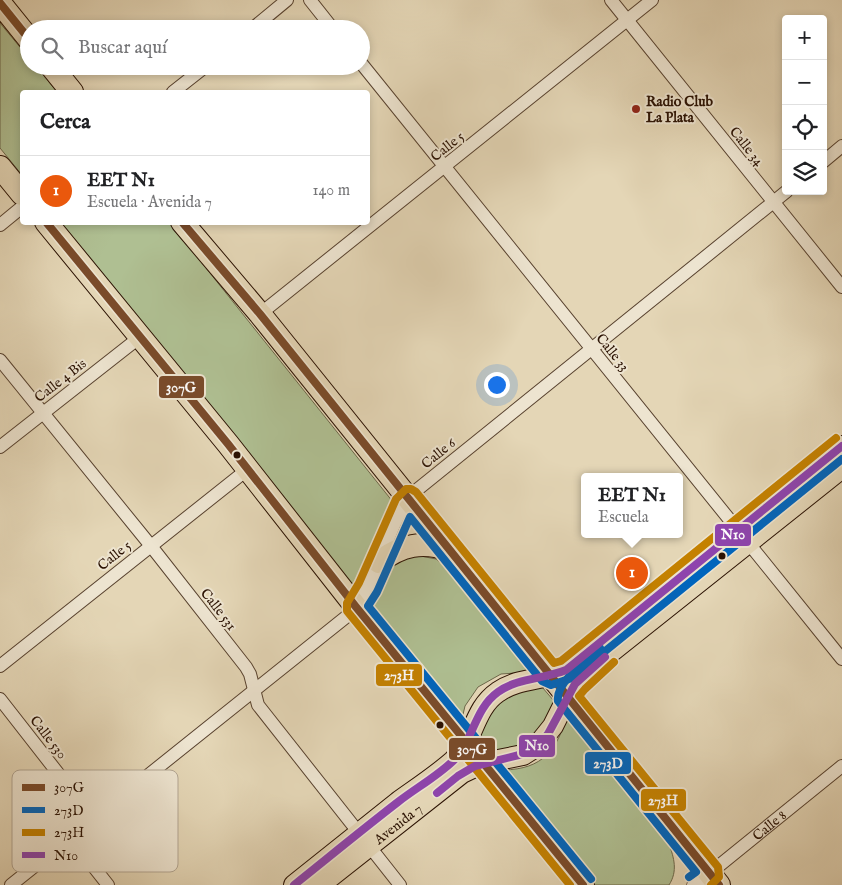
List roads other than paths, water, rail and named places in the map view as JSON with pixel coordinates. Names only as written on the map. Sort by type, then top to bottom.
[{"type":"highway","points":[[0,4],[20,28]]},
{"type":"highway","points":[[58,75],[70,90]]},
{"type":"highway","points":[[0,167],[20,192]]},
{"type":"highway","points":[[48,225],[583,885]]},
{"type":"highway","points":[[185,225],[260,314],[550,675],[708,881]]},
{"type":"highway","points":[[379,562],[396,550],[414,544],[432,545],[449,550]]},
{"type":"main road","name":"Avenida 7","points":[[294,885],[462,772],[483,763],[515,757],[537,746],[553,726],[567,697],[577,682],[842,446]]},
{"type":"main road","name":"Avenida 7","points":[[320,885],[364,839],[453,761],[466,742],[476,718],[491,697],[517,682],[566,670],[743,536],[842,468]]},
{"type":"street","points":[[263,20],[288,0]]},
{"type":"street","points":[[310,0],[326,20]]},
{"type":"street","name":"Calle 34","points":[[611,0],[842,287]]},
{"type":"street","name":"Calle 5","points":[[260,314],[652,0]]},
{"type":"street","name":"Calle 33","points":[[370,74],[842,659]]},
{"type":"street","points":[[176,90],[195,75]]},
{"type":"street","points":[[827,159],[842,146]]},
{"type":"street","name":"Calle 6","points":[[154,770],[337,625],[356,607],[364,595],[399,517],[409,499],[418,489],[782,195]]},
{"type":"street","points":[[0,224],[20,209]]},
{"type":"street","name":"Calle 4 Bis","points":[[0,447],[140,337]]},
{"type":"street","name":"Calle 531","points":[[0,360],[151,546],[246,667],[250,674],[258,705],[400,885]]},
{"type":"street","name":"Calle 5","points":[[0,666],[248,469]]},
{"type":"street","name":"Calle 530","points":[[0,698],[56,770]]},
{"type":"street","name":"Calle 8","points":[[708,881],[842,766]]},
{"type":"street","name":"Calle 6","points":[[11,885],[27,872]]},
{"type":"street","points":[[98,872],[108,885]]},
{"type":"place","name":"Radio Club La Plata","points":[[636,109]]},
{"type":"place","name":"EET N1","points":[[632,573]]}]
